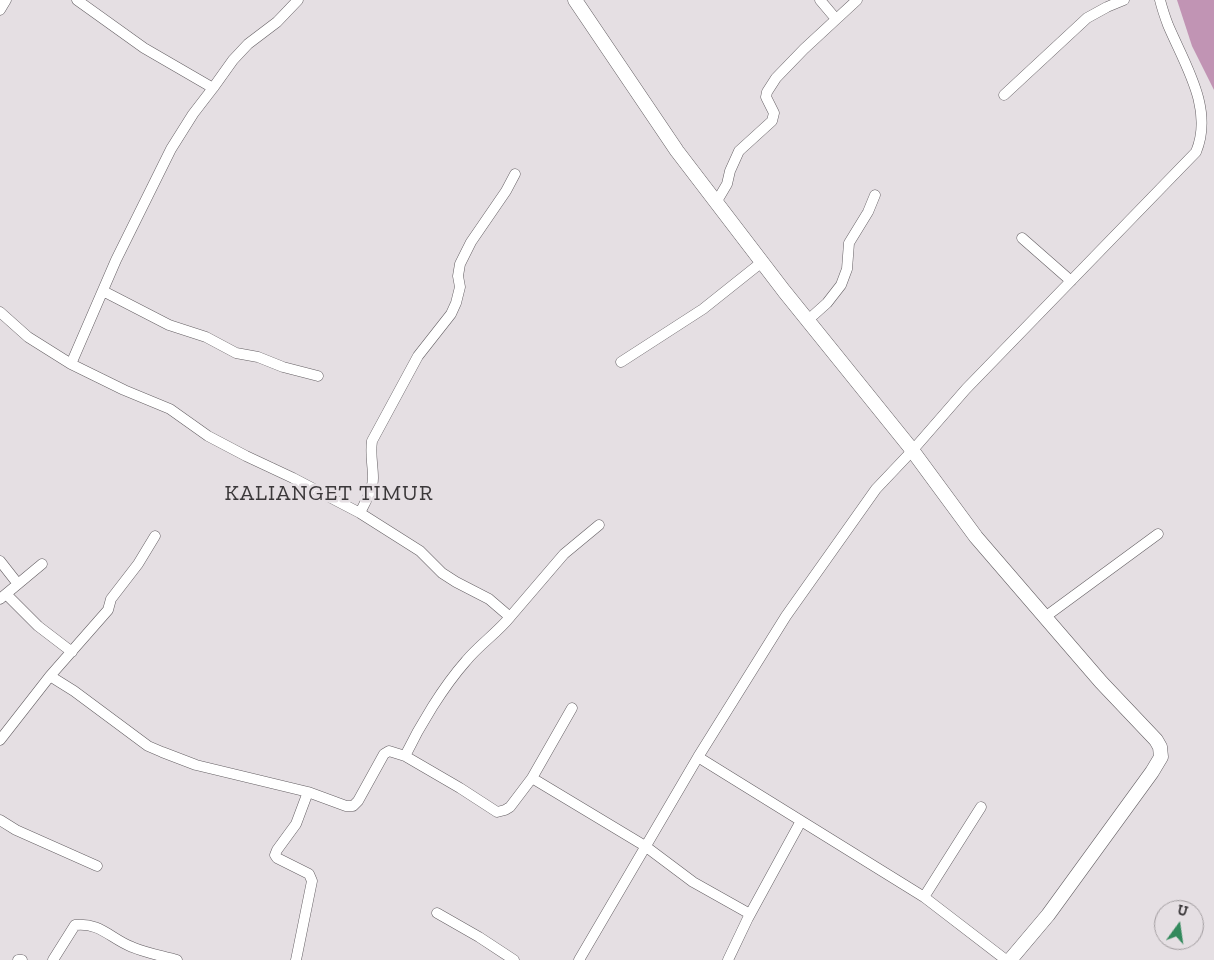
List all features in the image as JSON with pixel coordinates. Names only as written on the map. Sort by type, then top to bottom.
[{"type":"main road","points":[[575,0],[677,151],[762,262],[912,451],[976,537],[1101,682],[1156,740],[1160,747],[1161,757],[1048,915],[1010,960]]},
{"type":"street","points":[[0,10],[6,0]]},
{"type":"street","points":[[77,0],[144,48],[213,88]]},
{"type":"street","points":[[71,364],[116,260],[172,149],[193,114],[233,60],[248,44],[277,22],[298,0]]},
{"type":"street","points":[[820,0],[836,19]]},
{"type":"street","points":[[717,201],[727,184],[739,151],[772,121],[774,113],[766,97],[766,92],[776,78],[857,0]]},
{"type":"street","points":[[1004,95],[1087,18],[1124,0]]},
{"type":"street","points":[[579,960],[698,757],[786,616],[876,489],[966,389],[1196,152],[1203,131],[1198,92],[1168,26],[1160,0]]},
{"type":"street","points":[[360,512],[372,488],[372,442],[418,356],[450,314],[456,303],[460,288],[458,276],[460,264],[471,242],[506,191],[515,174]]},
{"type":"street","points":[[808,320],[827,303],[841,285],[847,269],[849,243],[868,212],[875,195]]},
{"type":"street","points":[[1022,238],[1071,281]]},
{"type":"street","points":[[621,362],[703,309],[762,262]]},
{"type":"street","points":[[103,291],[169,325],[206,337],[236,353],[258,357],[283,367],[318,376]]},
{"type":"street","points":[[0,312],[28,338],[71,364],[124,390],[170,408],[208,436],[360,512],[420,551],[442,573],[489,599],[510,617]]},
{"type":"street","points":[[405,756],[419,728],[466,660],[501,628],[564,554],[599,525]]},
{"type":"street","points":[[1045,617],[1158,534]]},
{"type":"street","points":[[0,740],[50,676],[108,610],[111,599],[138,564],[155,536]]},
{"type":"street","points":[[0,561],[18,584]]},
{"type":"street","points":[[42,564],[3,597],[72,652]]},
{"type":"street","points":[[50,676],[74,691],[148,746],[196,765],[308,792],[346,806],[354,806],[384,754],[390,752],[405,756],[497,812],[505,810],[510,807],[532,778],[572,708]]},
{"type":"street","points":[[698,757],[924,897],[1006,960]]},
{"type":"street","points":[[532,778],[645,846],[693,882],[750,914]]},
{"type":"street","points":[[296,960],[312,881],[309,874],[277,858],[275,855],[296,824],[308,792]]},
{"type":"street","points":[[924,897],[981,807]]},
{"type":"street","points":[[0,820],[16,830],[97,866]]},
{"type":"street","points":[[728,960],[750,914],[801,821]]},
{"type":"street","points":[[437,913],[514,960]]},
{"type":"street","points":[[53,960],[75,925],[82,924],[93,925],[132,947],[178,960]]},
{"type":"shaded area","points":[[1177,0],[1214,0],[1214,90],[1192,46]]},
{"type":"district","name":"KALIANGET TIMUR","points":[[329,494]]}]
